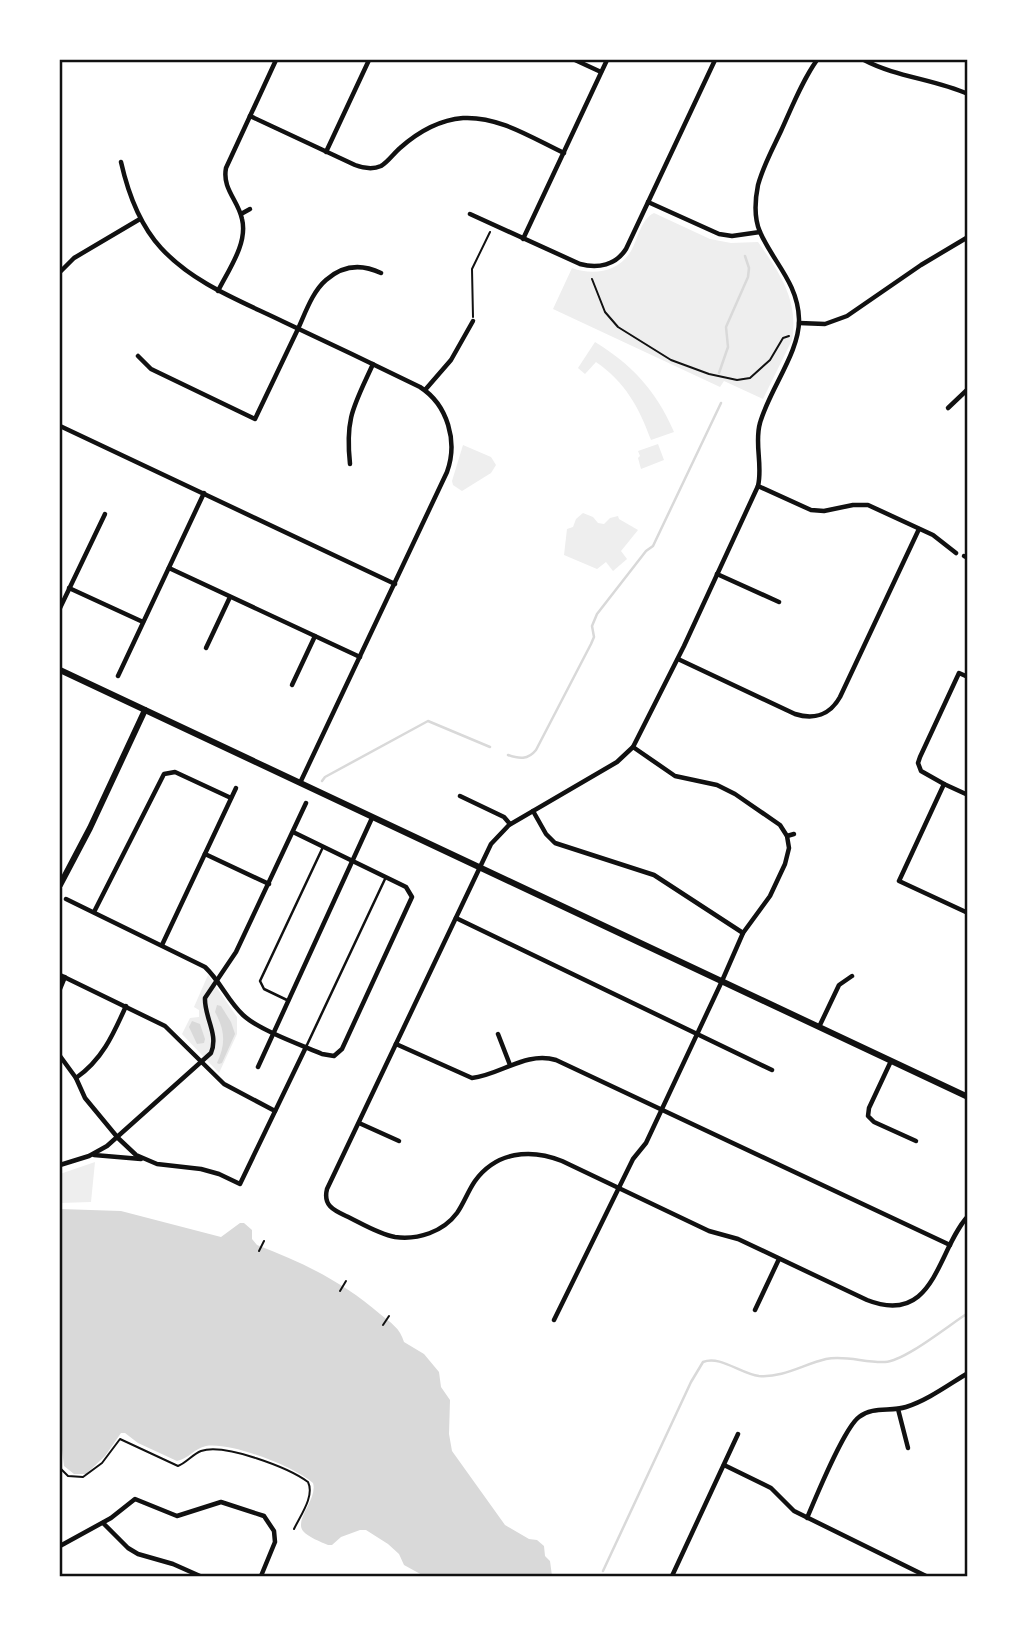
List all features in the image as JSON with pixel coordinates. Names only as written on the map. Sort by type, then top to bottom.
[{"type":"street","points":[[218,291],[241,242],[243,226],[241,214],[228,191],[225,174],[276,60]]},
{"type":"street","points":[[326,152],[369,60]]},
{"type":"street","points":[[575,60],[601,72]]},
{"type":"street","points":[[523,239],[607,60]]},
{"type":"street","points":[[470,214],[591,267],[605,265],[623,254],[715,60]]},
{"type":"street","points":[[817,60],[805,79],[763,170],[756,207],[761,233],[793,289],[799,323],[795,342],[759,425],[761,472],[758,486],[678,659],[633,747],[611,766],[510,824],[496,837],[327,1189],[327,1203],[333,1210],[385,1234],[404,1238],[422,1236],[445,1226],[457,1214],[472,1185],[483,1172],[510,1156],[528,1153],[548,1156],[709,1231],[738,1239],[867,1300],[893,1305],[906,1302],[926,1289],[959,1226],[968,1216]]},
{"type":"street","points":[[864,60],[887,70],[952,87],[968,94]]},
{"type":"street","points":[[250,116],[361,167],[374,168],[385,163],[409,140],[428,128],[464,118],[502,124],[564,153]]},
{"type":"street","points":[[121,162],[139,219],[169,256],[191,275],[218,291],[425,390],[438,404],[448,424],[452,446],[450,463],[300,783]]},
{"type":"street","points":[[648,202],[719,234],[732,236],[761,233]]},
{"type":"street","points":[[241,214],[250,209]]},
{"type":"street","points":[[60,272],[74,258],[139,219]]},
{"type":"street","points":[[799,323],[825,324],[846,316],[968,237]]},
{"type":"street","points":[[138,356],[151,369],[256,419],[317,290],[332,275],[354,267],[369,268],[381,273]]},
{"type":"street","points":[[425,390],[451,360],[473,321]]},
{"type":"street","points":[[351,464],[349,421],[373,364]]},
{"type":"street","points":[[948,408],[968,389]]},
{"type":"street","points":[[60,426],[395,584]]},
{"type":"street","points":[[758,486],[811,510],[824,511],[867,505],[937,538],[956,553]]},
{"type":"street","points":[[118,676],[204,493]]},
{"type":"street","points":[[60,608],[105,514]]},
{"type":"street","points":[[678,659],[795,714],[813,717],[823,714],[833,707],[840,697],[919,529]]},
{"type":"street","points":[[169,568],[360,657]]},
{"type":"street","points":[[717,574],[779,602]]},
{"type":"street","points":[[69,588],[143,622]]},
{"type":"street","points":[[206,648],[230,597]]},
{"type":"street","points":[[292,685],[315,636]]},
{"type":"street","points":[[60,670],[968,1097]]},
{"type":"street","points":[[968,677],[959,673],[918,763],[923,774],[968,795]]},
{"type":"street","points":[[60,885],[145,710]]},
{"type":"street","points":[[554,1320],[633,1159],[646,1143],[743,933],[764,906],[788,857],[788,836],[773,818],[716,785],[674,776],[633,747]]},
{"type":"street","points":[[94,912],[164,774],[175,772],[231,798]]},
{"type":"street","points":[[944,784],[899,881],[968,913]]},
{"type":"street","points":[[162,944],[236,788]]},
{"type":"street","points":[[460,796],[504,817],[510,824]]},
{"type":"street","points":[[60,1165],[89,1156],[118,1138],[211,1053],[214,1041],[205,998],[236,952],[306,803]]},
{"type":"street","points":[[533,811],[548,837],[558,844],[654,875],[743,933]]},
{"type":"street","points":[[258,1067],[372,818]]},
{"type":"street","points":[[66,899],[205,967],[218,980],[242,1014],[306,1047],[327,1056],[334,1056],[342,1049],[412,897],[406,887],[293,832]]},
{"type":"street","points":[[788,836],[794,834]]},
{"type":"street","points":[[205,854],[269,884]]},
{"type":"street","points":[[456,918],[698,1032],[772,1070]]},
{"type":"street","points":[[60,989],[62,976],[165,1026],[230,1089],[275,1111]]},
{"type":"street","points":[[819,1027],[839,985],[852,976]]},
{"type":"street","points":[[76,1078],[105,1050],[126,1006]]},
{"type":"street","points":[[498,1034],[510,1065]]},
{"type":"street","points":[[396,1044],[472,1078],[536,1058],[550,1058],[950,1245]]},
{"type":"street","points":[[89,1156],[117,1156],[201,1169],[240,1184],[306,1047]]},
{"type":"street","points":[[60,1056],[76,1078],[85,1098],[118,1138],[144,1160]]},
{"type":"street","points":[[891,1060],[869,1108],[868,1116],[874,1122],[916,1142]]},
{"type":"street","points":[[359,1123],[399,1141]]},
{"type":"street","points":[[755,1310],[779,1259]]},
{"type":"street","points":[[807,1518],[853,1423],[871,1410],[898,1409],[920,1401],[968,1373]]},
{"type":"street","points":[[898,1409],[908,1448]]},
{"type":"street","points":[[672,1577],[738,1434]]},
{"type":"street","points":[[723,1465],[771,1488],[791,1509],[807,1518],[926,1577]]},
{"type":"street","points":[[60,1546],[103,1523],[135,1499],[177,1516],[218,1502],[260,1514],[272,1525],[275,1542],[261,1577]]},
{"type":"street","points":[[103,1523],[138,1554],[170,1563],[200,1577]]},
{"type":"lane","points":[[289,1001],[264,989],[260,981],[323,847]]},
{"type":"lane","points":[[306,1047],[386,877]]},
{"type":"path","points":[[473,321],[472,269],[490,232]]},
{"type":"path","points":[[592,279],[605,312],[618,327],[671,360],[709,374],[737,380],[750,378],[770,360],[783,338],[789,335]]},
{"type":"path","points":[[259,1251],[264,1241]]},
{"type":"path","points":[[340,1291],[346,1281]]},
{"type":"path","points":[[383,1325],[389,1316]]},
{"type":"path","points":[[60,1468],[68,1476],[83,1477],[102,1463],[120,1439],[178,1466],[201,1451],[235,1452],[272,1464],[308,1482],[310,1494],[294,1529]]},
{"type":"shaded area","points":[[654,213],[710,239],[731,243],[758,242],[774,265],[790,300],[793,313],[792,340],[763,399],[724,381],[720,387],[553,309],[572,268],[597,272],[620,264],[631,251],[646,220]]},
{"type":"shaded area","points":[[595,342],[642,380],[659,403],[674,432],[651,440],[636,406],[615,378],[596,362],[585,374],[578,368]]},
{"type":"shaded area","points":[[658,444],[664,460],[641,469],[638,451]]},
{"type":"shaded area","points":[[463,445],[491,457],[496,465],[491,473],[462,491],[453,485],[452,481]]},
{"type":"shaded area","points":[[583,513],[604,524],[610,518],[618,516],[638,530],[621,551],[627,559],[613,571],[606,562],[597,569],[564,555],[567,529],[573,527],[576,519]]},
{"type":"shaded area","points":[[208,975],[237,1017],[237,1034],[219,1073],[182,1034],[190,1018],[199,1017],[199,1010],[194,1007]]},
{"type":"shaded area","points":[[217,1005],[221,1006],[231,1022],[235,1034],[222,1063],[219,1064],[217,1063],[223,1037],[215,1012]]},
{"type":"shaded area","points":[[192,1021],[200,1024],[204,1043],[197,1044],[189,1027]]},
{"type":"shaded area","points":[[95,1162],[91,1202],[60,1203],[60,1174]]},
{"type":"shaded area","points":[[60,1209],[121,1211],[221,1237],[244,1223],[252,1230],[252,1239],[257,1245],[290,1258],[352,1292],[395,1326],[404,1342],[424,1354],[439,1372],[441,1387],[450,1400],[449,1434],[452,1451],[505,1525],[544,1546],[552,1576],[424,1576],[404,1565],[399,1554],[366,1530],[341,1537],[328,1545],[308,1535],[301,1526],[314,1489],[313,1483],[292,1469],[246,1451],[206,1446],[177,1461],[121,1433],[105,1456],[86,1474],[74,1474],[64,1466],[60,1434]]},
{"type":"waterway","points":[[719,373],[728,347],[726,327],[748,277],[749,268],[745,256]]},
{"type":"waterway","points":[[508,755],[523,758],[536,750],[591,644],[594,637],[592,626],[597,614],[646,551],[653,546],[721,403]]},
{"type":"waterway","points":[[322,781],[428,721],[490,747]]},
{"type":"waterway","points":[[603,1571],[691,1382],[703,1362],[716,1361],[759,1376],[785,1373],[833,1358],[885,1362],[904,1356],[968,1313]]}]
